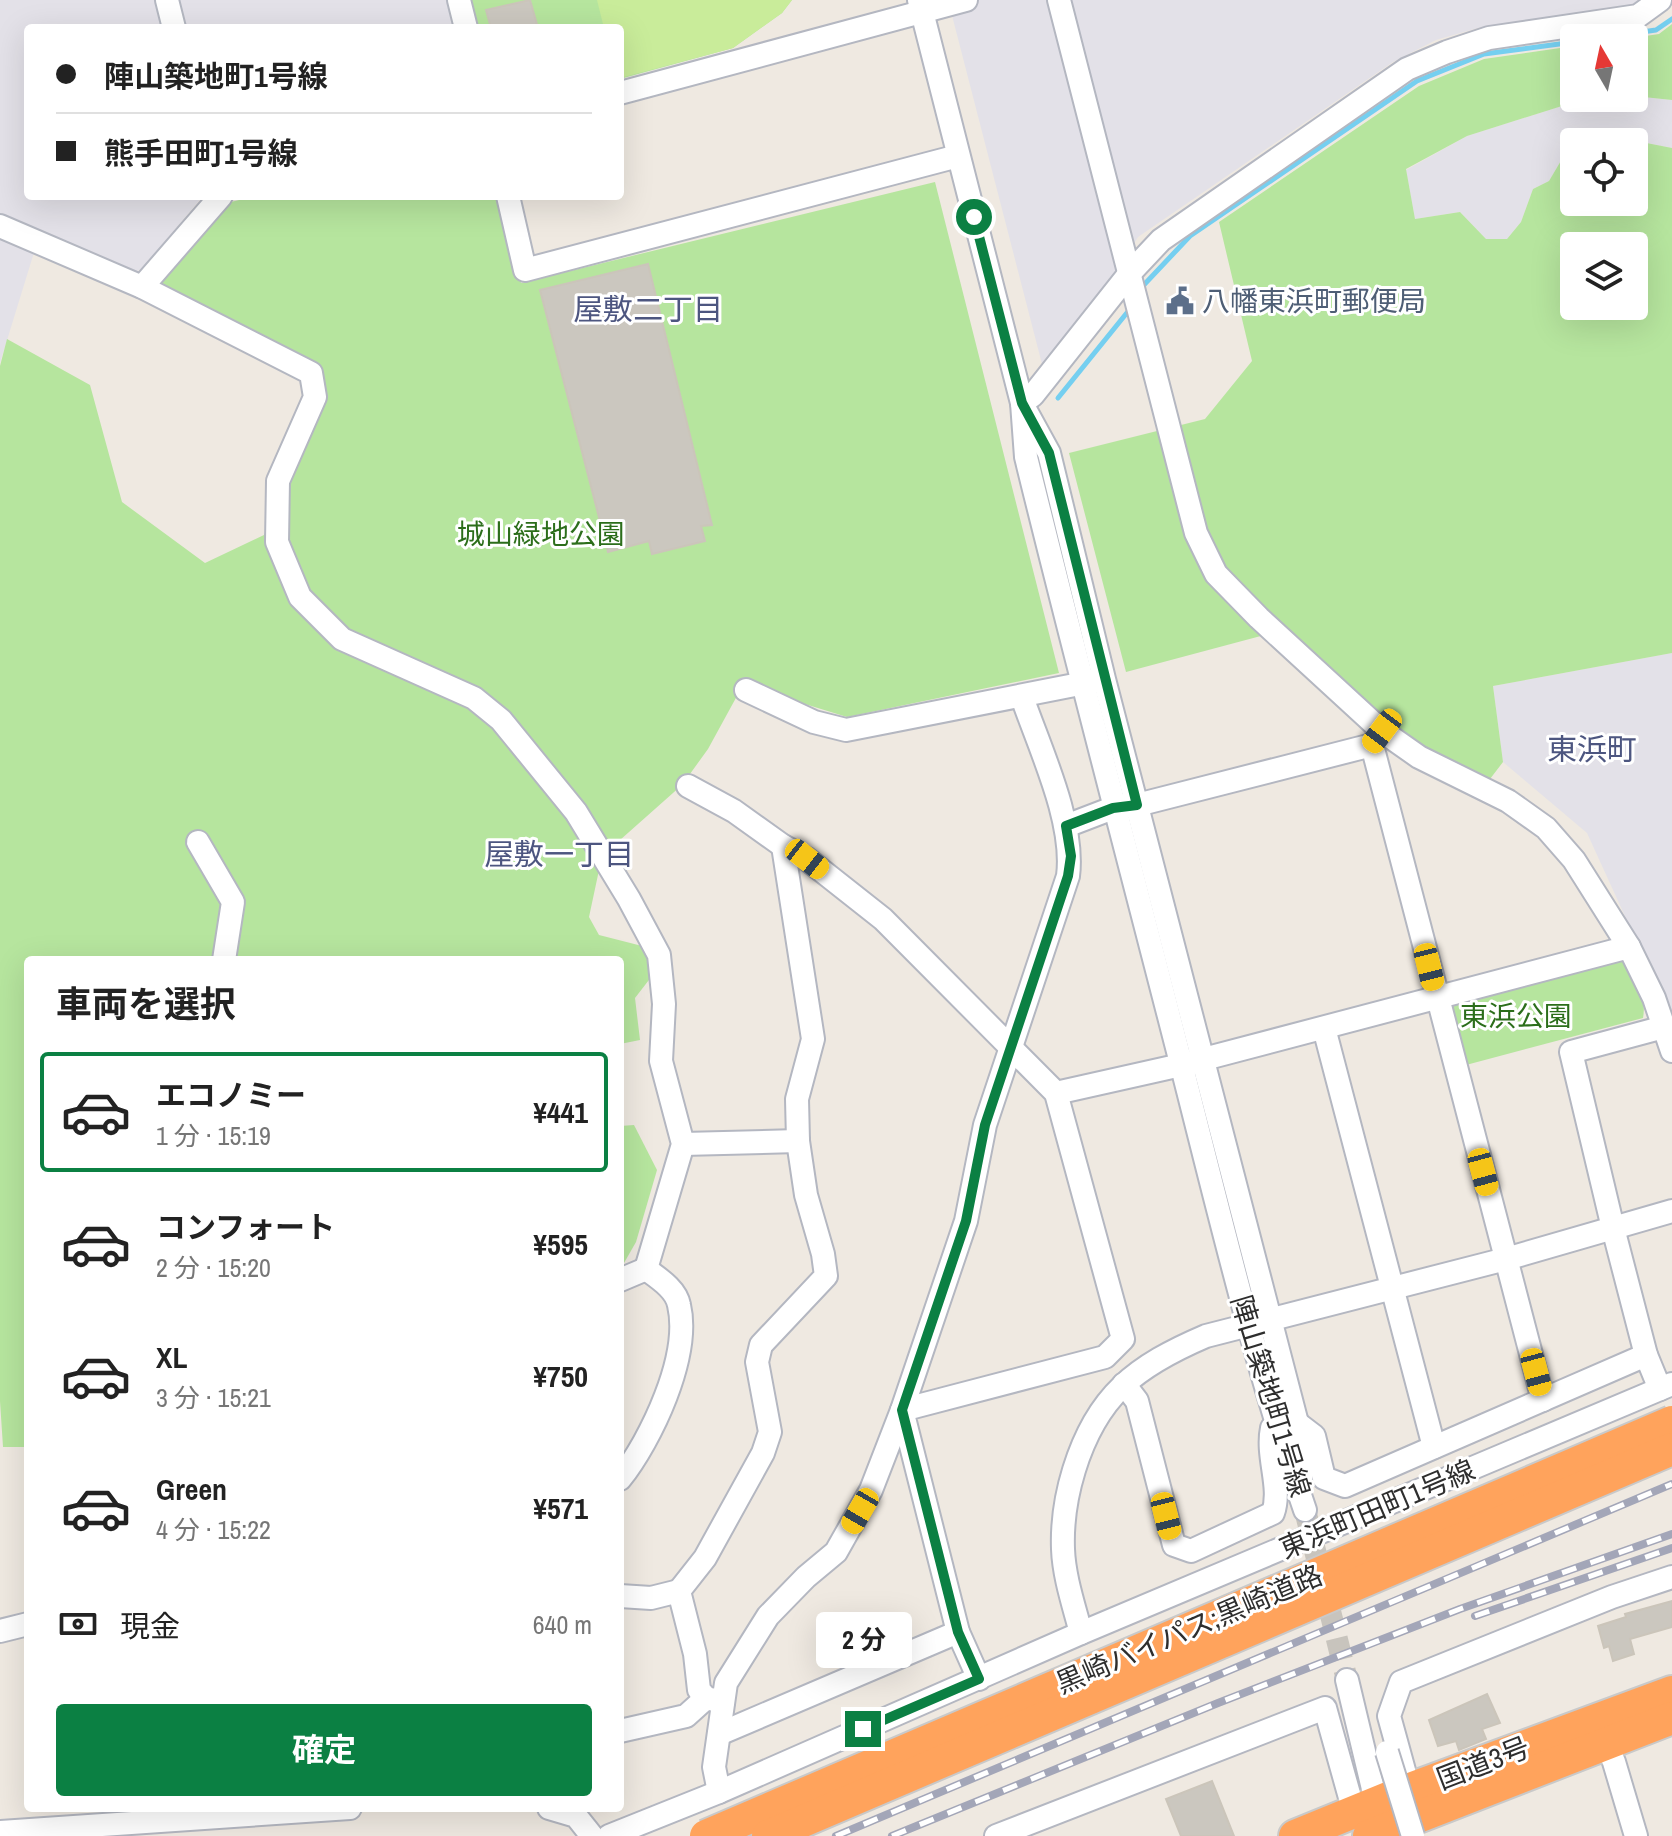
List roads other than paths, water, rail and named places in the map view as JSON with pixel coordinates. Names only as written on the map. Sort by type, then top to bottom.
[{"type":"highway","name":"黒崎バイパス;黒崎道路","points":[[706,1836],[1672,1422]]},
{"type":"highway","name":"黒崎バイパス;黒崎道路","points":[[768,1836],[1672,1449]]},
{"type":"highway","name":"国道3号","points":[[1380,1826],[1410,1789],[1672,1692]]},
{"type":"highway","name":"国道3号","points":[[1295,1836],[1380,1826],[1672,1718]]},
{"type":"street","points":[[167,0],[173,24]]},
{"type":"street","points":[[459,0],[465,24]]},
{"type":"street","points":[[624,92],[920,5],[966,0]]},
{"type":"street","points":[[1059,0],[1196,533],[1216,574],[1377,738],[1508,801],[1546,828],[1574,860],[1629,947],[1654,998],[1668,1018]]},
{"type":"street","points":[[1022,403],[1033,395],[1161,240],[1407,69],[1489,38],[1638,16],[1660,0]]},
{"type":"street","name":"陣山築地町1号線","points":[[920,5],[1022,403],[1026,457],[1113,808],[1273,1419],[1305,1510],[1297,1423],[1271,1321],[1104,679],[1049,453],[1022,403]]},
{"type":"street","points":[[509,200],[525,270],[958,156]]},
{"type":"street","points":[[142,287],[216,200]]},
{"type":"street","points":[[0,226],[142,287],[311,373],[315,397],[278,481],[277,542],[300,597],[342,639],[474,698],[501,720],[576,812],[659,955],[664,1004],[661,1061],[683,1144],[646,1269]]},
{"type":"street","points":[[746,690],[814,722],[846,730],[1104,679]]},
{"type":"street","points":[[624,1730],[686,1716],[715,1700],[768,1616],[836,1552],[871,1490],[902,1410],[966,1221],[985,1125],[1068,876],[1071,856],[1066,826],[1022,697]]},
{"type":"street","points":[[1066,826],[1113,808],[1137,805],[1377,738]]},
{"type":"street","points":[[1377,738],[1437,997],[1543,1400]]},
{"type":"street","points":[[688,786],[734,811],[807,859],[883,919],[1056,1093],[1123,1339],[1105,1357],[902,1410]]},
{"type":"street","points":[[198,842],[233,902],[225,956]]},
{"type":"street","points":[[624,1596],[651,1598],[679,1591],[705,1558],[763,1453],[770,1432],[757,1362],[761,1345],[826,1276],[806,1195],[798,1141],[797,1099],[813,1039],[783,846]]},
{"type":"street","points":[[1056,1093],[1181,1065],[1629,947]]},
{"type":"street","points":[[1672,989],[1666,990],[1672,1051]]},
{"type":"street","points":[[1666,1387],[1646,1355],[1571,1052],[1668,1018]]},
{"type":"street","points":[[1324,1028],[1434,1447]]},
{"type":"street","points":[[683,1144],[798,1141]]},
{"type":"street","points":[[1081,1633],[1063,1551],[1065,1502],[1093,1421],[1106,1401],[1167,1353],[1206,1336],[1506,1259],[1672,1211]]},
{"type":"street","points":[[624,1278],[646,1269]]},
{"type":"street","points":[[624,1473],[650,1435],[663,1403],[680,1343],[679,1303],[664,1281],[646,1269]]},
{"type":"street","points":[[1297,1423],[1314,1436],[1324,1478],[1345,1486],[1646,1355]]},
{"type":"street","points":[[1124,1384],[1137,1401],[1174,1545],[1191,1551],[1273,1513],[1277,1502],[1268,1445],[1273,1419]]},
{"type":"street","name":"東浜町田町1号線","points":[[609,1836],[719,1792],[1081,1633],[1666,1387]]},
{"type":"street","points":[[902,1410],[958,1632],[979,1679]]},
{"type":"street","points":[[1410,1789],[1389,1716],[1401,1682],[1612,1597],[1672,1577]]},
{"type":"street","points":[[679,1591],[695,1654],[699,1690],[715,1700]]},
{"type":"street","points":[[0,1631],[24,1625]]},
{"type":"street","points":[[719,1734],[958,1632]]},
{"type":"street","points":[[1347,1680],[1380,1826]]},
{"type":"street","points":[[715,1700],[719,1734],[714,1767],[719,1792]]},
{"type":"street","points":[[996,1836],[1325,1708],[1380,1826]]},
{"type":"street","points":[[1606,1743],[1636,1836]]},
{"type":"street","points":[[1380,1826],[1387,1752]]},
{"type":"street","points":[[0,1832],[86,1817],[233,1812]]},
{"type":"street","points":[[562,1812],[576,1816],[592,1836]]},
{"type":"waterway","points":[[1648,31],[1656,30],[1672,19]]},
{"type":"waterway","points":[[1140,289],[1190,236],[1417,81],[1484,54],[1560,44]]},
{"type":"waterway","points":[[1058,398],[1130,309]]},
{"type":"tunnel","points":[[1305,1510],[1347,1680]]},
{"type":"railway","points":[[836,1836],[1672,1484]]},
{"type":"railway","points":[[892,1836],[1218,1703],[1460,1609],[1672,1534]]},
{"type":"railway","points":[[1475,1616],[1672,1548]]},
{"type":"place","name":"八幡東浜町郵便局","points":[[1180,301]]},
{"type":"district","name":"屋敷二丁目","points":[[648,309]]},
{"type":"district","name":"東浜町","points":[[1592,749]]},
{"type":"district","name":"屋敷一丁目","points":[[559,854]]},
{"type":"park label","name":"城山緑地公園","points":[[541,534]]},
{"type":"park label","name":"東浜公園","points":[[1516,1016]]}]
